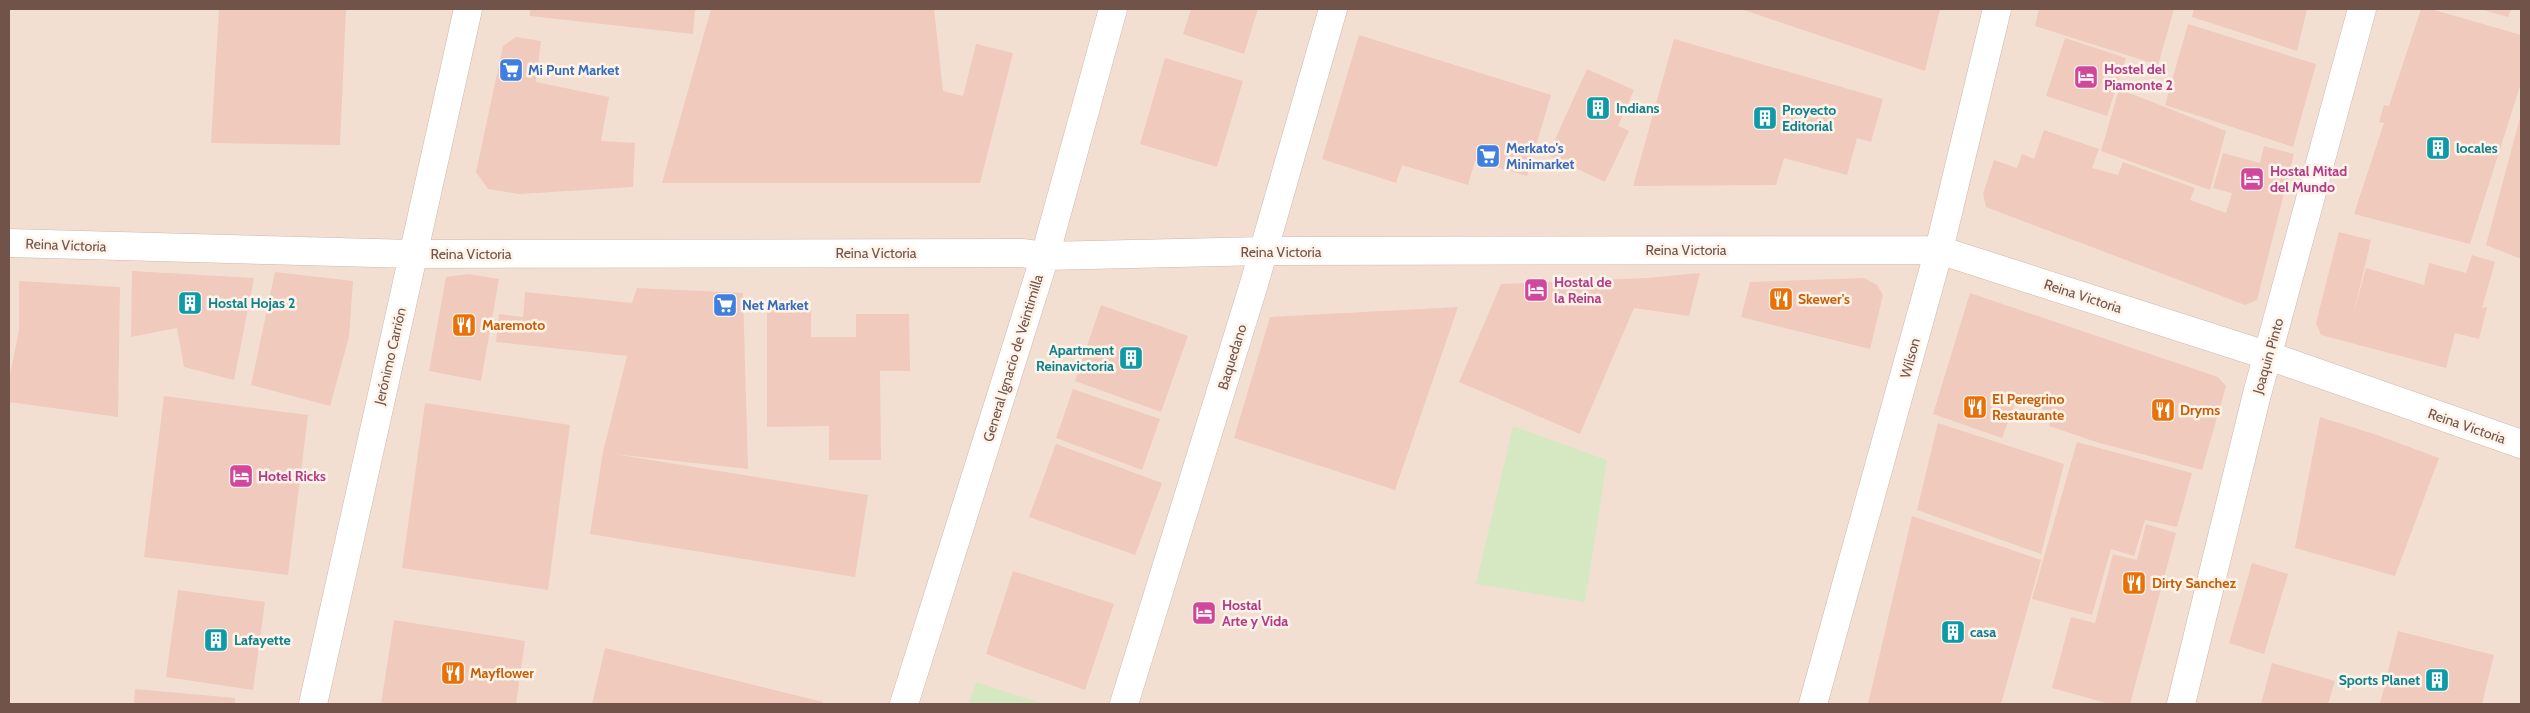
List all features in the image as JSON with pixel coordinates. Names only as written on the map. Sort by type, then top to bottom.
[{"type":"street","name":"Jerónimo Carrión","points":[[312,704],[468,9]]},
{"type":"street","name":"General Ignacio de Veintimilla","points":[[904,704],[1044,256],[1113,9]]},
{"type":"street","name":"Baquedano","points":[[1124,704],[1264,251],[1333,9]]},
{"type":"street","name":"Wilson","points":[[1813,704],[1939,250],[1998,9]]},
{"type":"street","name":"Joaquin Pinto","points":[[2181,704],[2257,394],[2269,356],[2362,9]]},
{"type":"street","name":"Reina Victoria","points":[[9,243],[412,254],[1022,253],[1044,256],[1264,251],[1939,250],[2269,356],[2521,444]]},
{"type":"shaded area","points":[[9,9],[2521,9],[2521,704],[9,704]]},
{"type":"green space","points":[[1513,426],[1607,460],[1585,602],[1476,584]]},
{"type":"green space","points":[[976,682],[1045,704],[969,704]]},
{"type":"building","points":[[219,9],[346,9],[340,145],[211,143]]},
{"type":"building","points":[[530,9],[695,9],[693,34],[530,16]]},
{"type":"building","points":[[711,9],[934,9],[943,91],[963,96],[976,44],[1013,53],[980,183],[662,183]]},
{"type":"building","points":[[1191,9],[1258,9],[1244,54],[1183,34]]},
{"type":"building","points":[[1741,9],[1940,9],[1925,71]]},
{"type":"building","points":[[2039,9],[2174,9],[2158,65],[2035,26]]},
{"type":"building","points":[[2194,9],[2307,9],[2297,51],[2192,17]]},
{"type":"building","name":"locales","points":[[2421,9],[2431,9],[2521,35],[2521,83],[2470,244],[2354,214],[2384,123],[2379,122],[2384,105],[2389,106]]},
{"type":"building","points":[[2480,9],[2511,9],[2508,17]]},
{"type":"building","points":[[2188,24],[2316,64],[2293,147],[2165,105]]},
{"type":"building","points":[[1359,35],[1551,95],[1527,176],[1475,161],[1468,185],[1402,165],[1396,183],[1322,159]]},
{"type":"building","points":[[516,37],[541,41],[536,82],[609,97],[601,141],[635,143],[633,187],[520,194],[488,189],[476,172],[503,46]]},
{"type":"building","name":"Hostel del Piamonte 2","points":[[2065,38],[2126,58],[2107,116],[2046,96]]},
{"type":"building","name":"Proyecto Editorial","points":[[1674,39],[1883,99],[1871,142],[1857,138],[1847,175],[1784,158],[1776,185],[1633,186]]},
{"type":"building","points":[[1165,58],[1243,81],[1217,167],[1140,144]]},
{"type":"building","name":"Indians","points":[[1587,69],[1634,90],[1618,126],[1629,131],[1605,182],[1548,155]]},
{"type":"building","points":[[2119,89],[2226,131],[2210,190],[2101,151]]},
{"type":"building","points":[[2521,114],[2521,259],[2486,245]]},
{"type":"building","points":[[2044,130],[2099,149],[2092,168],[2118,175],[2123,162],[2195,188],[2190,200],[2226,213],[2232,193],[2213,188],[2223,153],[2260,163],[2264,146],[2294,154],[2257,300],[2245,305],[1986,207],[1983,194],[1994,160],[2017,168],[2022,154],[2034,159]]},
{"type":"building","points":[[2339,232],[2371,240],[2353,316],[2366,268],[2424,285],[2429,263],[2466,273],[2472,255],[2495,262],[2482,308],[2487,307],[2479,339],[2455,333],[2446,368],[2321,335],[2316,323]]},
{"type":"building","name":"Hostal Hojas 2","points":[[132,271],[254,278],[234,380],[184,367],[177,328],[131,337]]},
{"type":"building","points":[[275,272],[353,281],[349,337],[330,406],[251,385]]},
{"type":"building","points":[[1700,273],[1689,316],[1634,308],[1580,434],[1459,382],[1501,284],[1647,278]]},
{"type":"building","name":"Maremoto","points":[[469,274],[499,279],[481,381],[429,371],[446,277]]},
{"type":"building","points":[[1864,278],[1877,285],[1883,295],[1870,349],[1741,317],[1750,282]]},
{"type":"building","points":[[19,281],[120,287],[118,417],[9,402],[9,380],[19,330]]},
{"type":"building","points":[[637,288],[743,293],[748,469],[614,454],[868,495],[855,577],[590,534],[603,452],[627,356],[496,342],[499,314],[523,317],[525,292],[632,303]]},
{"type":"building","points":[[1970,293],[2218,377],[2226,386],[2202,470],[2096,442],[2049,426],[2053,413],[2016,400],[2002,438],[1933,414]]},
{"type":"building","name":"Apartment Reinavictoria","points":[[1101,305],[1188,336],[1161,412],[1075,381]]},
{"type":"building","points":[[1458,307],[1395,490],[1234,438],[1270,317]]},
{"type":"building","points":[[811,309],[811,337],[856,337],[856,314],[909,314],[910,371],[880,371],[881,460],[829,460],[829,426],[767,427],[767,310]]},
{"type":"building","points":[[1073,389],[1160,419],[1142,470],[1056,438]]},
{"type":"building","points":[[164,396],[308,415],[288,575],[144,557]]},
{"type":"building","points":[[425,403],[570,425],[548,590],[402,568]]},
{"type":"building","points":[[2320,417],[2377,435],[2439,458],[2395,576],[2295,548]]},
{"type":"building","points":[[1938,423],[2064,464],[2041,554],[1917,510]]},
{"type":"building","points":[[2077,442],[2192,473],[2177,527],[2145,520],[2134,556],[2111,549],[2092,615],[2032,599]]},
{"type":"building","points":[[1056,444],[1162,483],[1135,555],[1029,517]]},
{"type":"building","name":"casa","points":[[1912,516],[2041,560],[2001,704],[1868,704]]},
{"type":"building","points":[[2146,524],[2176,533],[2130,704],[2110,704],[2052,688],[2071,617],[2095,623],[2113,554],[2137,560]]},
{"type":"building","points":[[2252,563],[2288,574],[2264,654],[2229,643]]},
{"type":"building","points":[[1013,571],[1114,604],[1085,690],[986,654]]},
{"type":"building","name":"Lafayette","points":[[178,590],[265,602],[253,690],[166,677]]},
{"type":"building","name":"Mayflower","points":[[394,620],[525,641],[516,704],[381,704]]},
{"type":"building","name":"Sports Planet","points":[[2398,631],[2494,655],[2482,704],[2380,704]]},
{"type":"building","points":[[605,648],[823,702],[823,704],[592,704]]},
{"type":"building","points":[[2272,663],[2335,681],[2328,704],[2261,704]]},
{"type":"building","points":[[135,689],[235,698],[235,704],[134,704]]},
{"type":"place","name":"Mi Punt Market","points":[[511,70]]},
{"type":"place","name":"Hostel del Piamonte 2","points":[[2086,77]]},
{"type":"place","name":"Indians","points":[[1598,108]]},
{"type":"place","name":"Proyecto Editorial","points":[[1765,118]]},
{"type":"place","name":"locales","points":[[2438,148]]},
{"type":"place","name":"Merkato's Minimarket","points":[[1488,156]]},
{"type":"place","name":"Hostal Mitad del Mundo","points":[[2252,179]]},
{"type":"place","name":"Hostal de la Reina","points":[[1536,290]]},
{"type":"place","name":"Skewer's","points":[[1781,299]]},
{"type":"place","name":"Hostal Hojas 2","points":[[190,303]]},
{"type":"place","name":"Net Market","points":[[725,305]]},
{"type":"place","name":"Maremoto","points":[[464,325]]},
{"type":"place","name":"Apartment Reinavictoria","points":[[1131,358]]},
{"type":"place","name":"El Peregrino Restaurante","points":[[1975,407]]},
{"type":"place","name":"Dryms","points":[[2163,410]]},
{"type":"place","name":"Hotel Ricks","points":[[241,476]]},
{"type":"place","name":"Dirty Sanchez","points":[[2134,583]]},
{"type":"place","name":"Hostal Arte y Vida","points":[[1204,613]]},
{"type":"place","name":"casa","points":[[1953,632]]},
{"type":"place","name":"Lafayette","points":[[216,640]]},
{"type":"place","name":"Mayflower","points":[[453,673]]},
{"type":"place","name":"Sports Planet","points":[[2437,680]]}]
